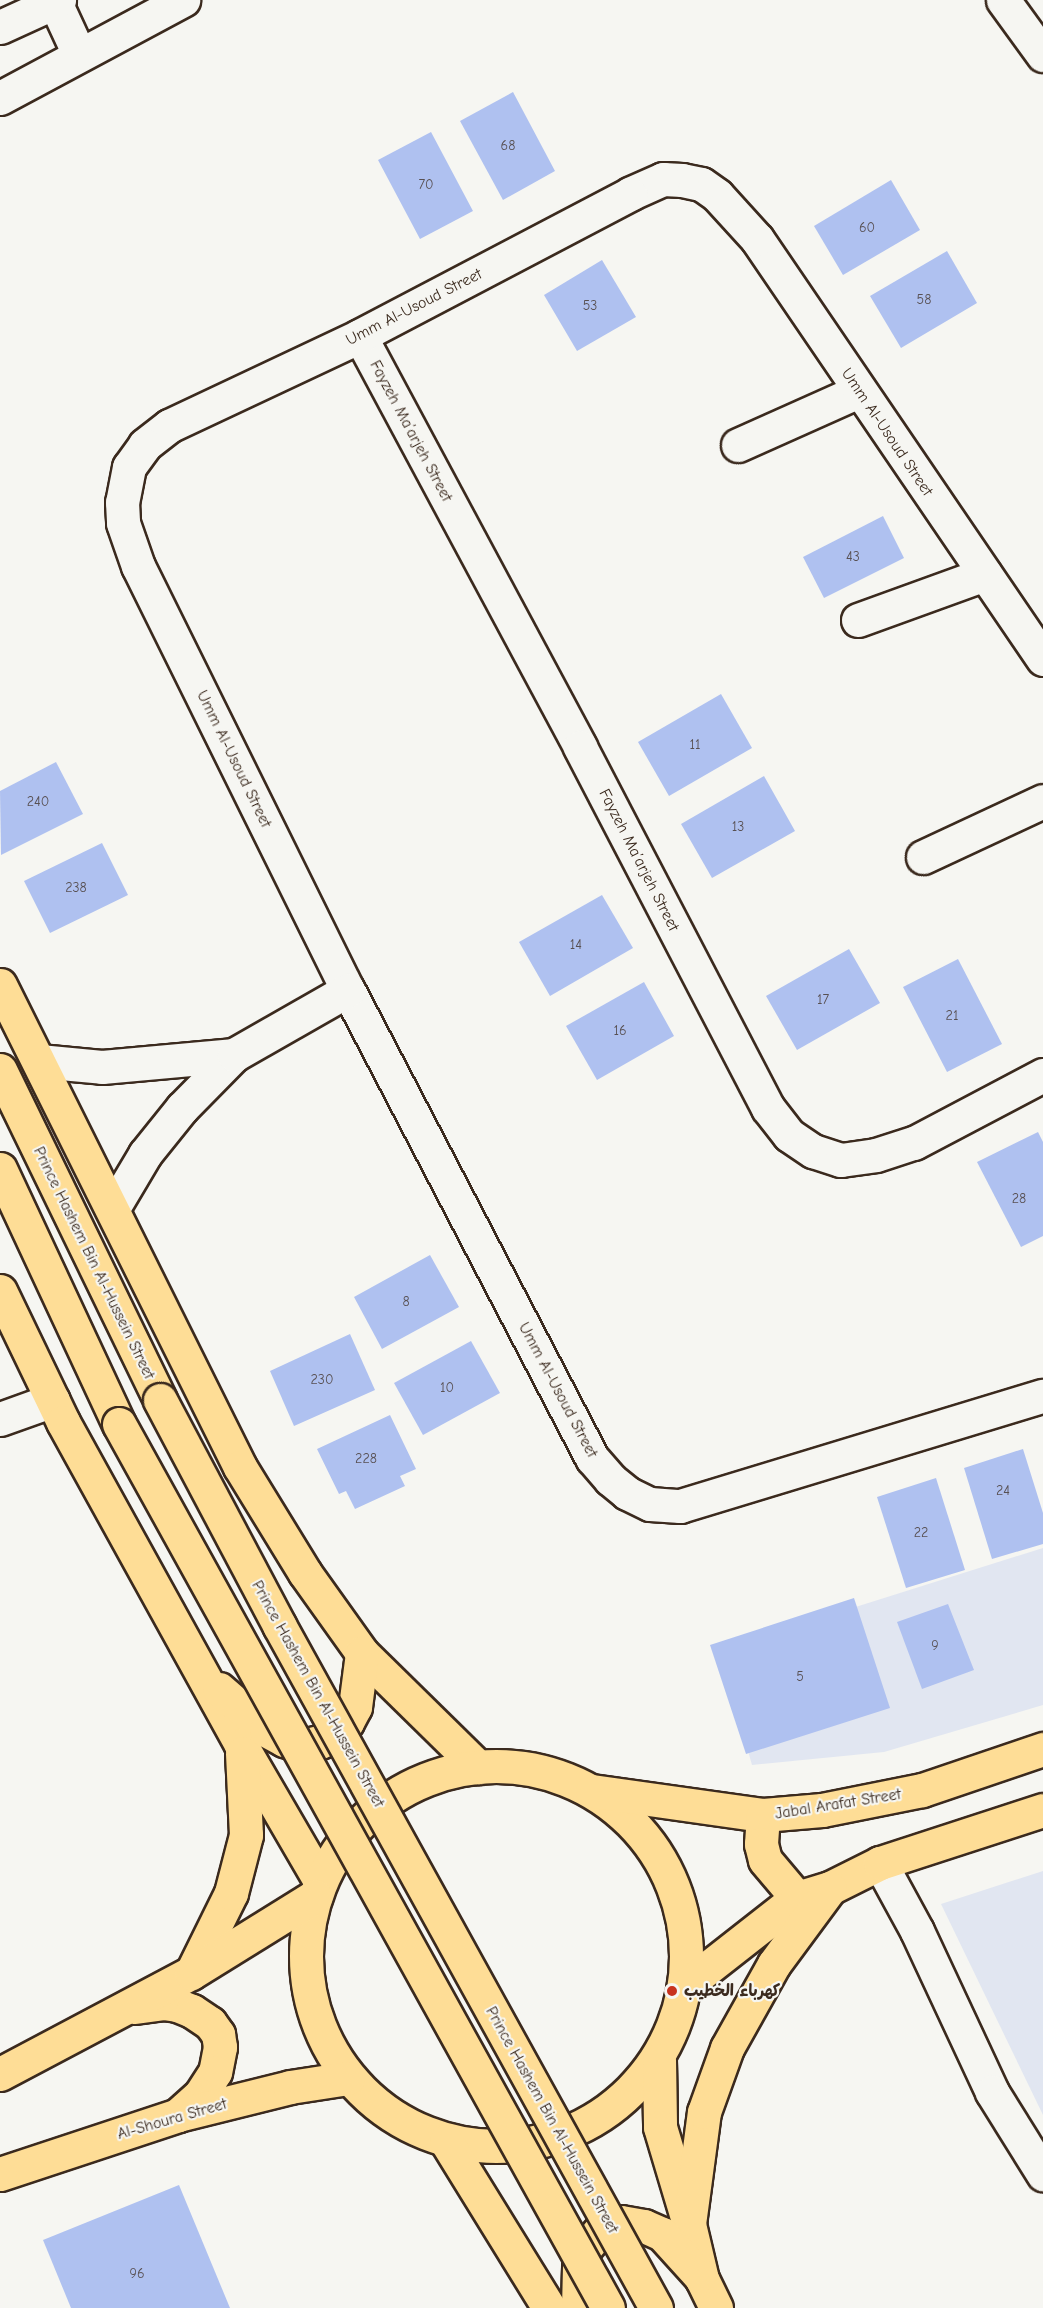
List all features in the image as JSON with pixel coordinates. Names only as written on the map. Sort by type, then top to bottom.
[{"type":"main road","points":[[0,985],[240,1467],[305,1573],[362,1653],[478,1767]]},
{"type":"main road","name":"Prince Hashem Bin Al-Hussein Street","points":[[0,1070],[160,1400],[279,1625],[656,2308]]},
{"type":"main road","points":[[0,1169],[119,1424],[608,2308]]},
{"type":"main road","points":[[0,1291],[53,1400],[206,1678],[317,1889]]},
{"type":"main road","points":[[206,1678],[266,1730],[284,1740],[302,1746],[333,1736],[347,1722],[355,1707],[362,1653]]},
{"type":"main road","points":[[191,1973],[231,1893],[246,1835],[241,1745]]},
{"type":"main road","name":"Jabal Arafat Street","points":[[592,1791],[763,1815],[822,1810],[922,1790],[1043,1749]]},
{"type":"main road","points":[[478,1767],[537,1770],[592,1791],[649,1842],[682,1910],[686,1985],[676,2024],[659,2060],[602,2117],[527,2146],[446,2141],[392,2117],[348,2078],[323,2036],[308,1991],[306,1943],[317,1889],[346,1837],[383,1802],[428,1778],[478,1767]]},
{"type":"main road","points":[[686,1985],[797,1898],[830,1887],[880,1863],[1043,1810]]},
{"type":"main road","points":[[763,1815],[761,1844],[765,1860],[797,1898]]},
{"type":"main road","points":[[689,2224],[704,2112],[723,2057],[744,2013],[774,1964],[830,1887]]},
{"type":"main road","points":[[0,2074],[191,1973],[317,1889]]},
{"type":"main road","points":[[130,2007],[163,2003],[177,2005],[192,2011],[210,2023],[218,2034],[220,2054],[215,2072],[200,2095],[177,2115]]},
{"type":"main road","points":[[659,2060],[660,2127],[689,2224],[702,2279],[716,2308]]},
{"type":"main road","name":"Al-Shoura Street","points":[[0,2174],[177,2115],[290,2087],[348,2078]]},
{"type":"main road","points":[[446,2141],[549,2308]]},
{"type":"main road","points":[[578,2308],[579,2267],[585,2248],[599,2232],[621,2222],[644,2226],[662,2234],[702,2279]]},
{"type":"street","points":[[0,98],[183,0]]},
{"type":"street","points":[[1003,0],[1043,55]]},
{"type":"street","points":[[0,27],[56,1],[79,54]]},
{"type":"street","name":"Umm Al-Usoud Street","points":[[1043,659],[757,239],[717,195],[701,184],[682,180],[663,179],[630,194],[360,336],[169,426],[146,445],[129,467],[122,502],[123,523],[138,566],[348,990],[592,1458],[610,1479],[627,1493],[650,1504],[688,1504],[1043,1396]]},
{"type":"street","name":"Fayzeh Ma’arjeh Street","points":[[360,336],[580,747],[768,1108],[789,1135],[813,1151],[841,1160],[876,1155],[914,1143],[1043,1075]]},
{"type":"street","points":[[738,444],[859,391]]},
{"type":"street","points":[[858,620],[985,574]]},
{"type":"street","points":[[923,857],[1043,801]]},
{"type":"street","points":[[112,1208],[145,1154],[183,1108],[234,1055],[348,990]]},
{"type":"street","points":[[39,1061],[102,1067],[234,1055]]},
{"type":"street","points":[[0,1419],[53,1400]]},
{"type":"street","points":[[880,1863],[917,1931],[992,2092],[1043,2174]]},
{"type":"shaded area","points":[[1043,1548],[1043,1705],[884,1752],[752,1765],[719,1650]]},
{"type":"shaded area","points":[[1043,1871],[1043,2115],[941,1904]]},
{"type":"building","points":[[513,92],[555,171],[503,200],[460,121]]},
{"type":"building","points":[[431,132],[473,211],[420,239],[378,160]]},
{"type":"building","points":[[891,180],[920,230],[843,275],[814,226]]},
{"type":"building","points":[[947,251],[977,303],[901,348],[870,296]]},
{"type":"building","points":[[602,260],[636,317],[577,351],[544,295]]},
{"type":"building","points":[[883,516],[904,558],[824,598],[803,557]]},
{"type":"building","points":[[721,694],[752,748],[669,796],[638,742]]},
{"type":"building","points":[[56,762],[83,814],[1,855],[0,791]]},
{"type":"building","points":[[764,776],[795,831],[712,878],[681,824]]},
{"type":"building","points":[[102,843],[128,895],[50,933],[24,881]]},
{"type":"building","points":[[602,895],[633,948],[550,996],[519,942]]},
{"type":"building","points":[[849,949],[880,1003],[797,1050],[766,996]]},
{"type":"building","points":[[958,959],[1002,1044],[947,1072],[903,987]]},
{"type":"building","points":[[644,982],[674,1036],[597,1080],[566,1026]]},
{"type":"building","points":[[1038,1132],[1043,1142],[1043,1236],[1021,1247],[977,1162]]},
{"type":"building","points":[[430,1255],[459,1307],[382,1349],[354,1297]]},
{"type":"building","points":[[350,1334],[375,1390],[294,1426],[270,1371]]},
{"type":"building","points":[[471,1341],[500,1393],[423,1435],[394,1383]]},
{"type":"building","points":[[390,1415],[416,1469],[400,1476],[405,1486],[355,1509],[346,1491],[339,1494],[317,1449]]},
{"type":"building","points":[[1023,1449],[1043,1513],[1043,1544],[992,1559],[964,1468]]},
{"type":"building","points":[[936,1478],[965,1570],[906,1588],[877,1497]]},
{"type":"building","points":[[854,1598],[890,1708],[746,1754],[710,1645]]},
{"type":"building","points":[[948,1604],[974,1670],[922,1689],[897,1622]]},
{"type":"building","points":[[179,2185],[230,2308],[71,2308],[43,2240]]},
{"type":"place","name":"كهرباء الخطيب","points":[[672,1991]]}]
